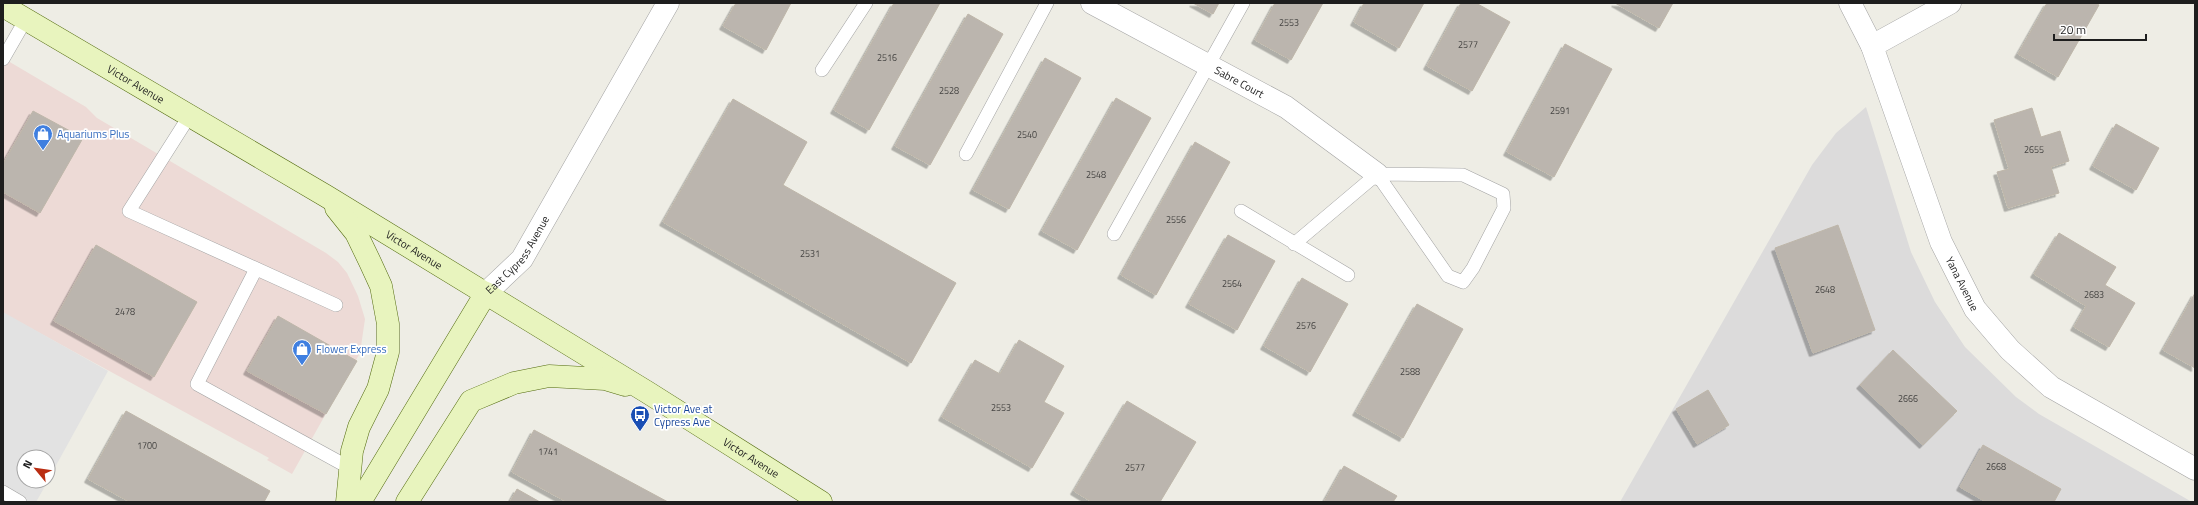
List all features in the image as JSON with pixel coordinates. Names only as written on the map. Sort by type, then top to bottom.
[{"type":"main road","name":"Victor Avenue","points":[[3,6],[190,115],[486,293],[647,392],[821,502]]},
{"type":"main road","points":[[326,196],[356,233],[381,286],[388,324],[388,352],[378,389],[359,427],[350,468],[347,502]]},
{"type":"main road","name":"East Cypress Avenue","points":[[360,502],[486,293]]},
{"type":"main road","points":[[406,502],[471,401],[514,383],[549,376],[605,379],[647,392]]},
{"type":"street","name":"East Cypress Avenue","points":[[486,293],[522,259],[668,3]]},
{"type":"street","name":"Sabre Court","points":[[1092,3],[1286,107],[1377,174]]},
{"type":"street","name":"Yana Avenue","points":[[1850,3],[1872,46],[1941,242],[1975,309],[2010,350],[2051,387],[2195,469]]},
{"type":"street","points":[[1872,46],[1950,3]]},
{"type":"lane","points":[[822,70],[866,3]]},
{"type":"lane","points":[[966,154],[1047,3]]},
{"type":"lane","points":[[1114,234],[1243,3]]},
{"type":"lane","points":[[3,59],[26,19]]},
{"type":"lane","points":[[190,115],[129,211],[336,305]]},
{"type":"lane","points":[[1294,244],[1377,174],[1463,175],[1503,194],[1504,208],[1473,268],[1463,282],[1448,276],[1377,174]]},
{"type":"lane","points":[[1241,211],[1348,275]]},
{"type":"lane","points":[[256,269],[197,384],[350,468]]},
{"type":"lane","points":[[3,492],[20,502]]},
{"type":"shaded area","points":[[3,58],[86,107],[97,118],[326,253],[338,262],[347,273],[358,296],[365,319],[360,353],[292,474],[267,460],[269,458],[3,313]]},
{"type":"shaded area","points":[[1866,107],[1911,252],[1935,302],[1965,347],[2016,397],[2039,414],[2192,502],[1620,502],[1812,165],[1836,133]]},
{"type":"shaded area","points":[[3,312],[108,371],[56,465],[56,449],[16,449],[16,489],[43,489],[36,502],[3,502]]},
{"type":"building","points":[[736,3],[791,3],[766,50],[723,26]]},
{"type":"building","points":[[894,3],[940,3],[869,130],[834,110]]},
{"type":"building","points":[[1193,3],[1219,3],[1213,14]]},
{"type":"building","points":[[1275,3],[1323,3],[1291,60],[1255,40]]},
{"type":"building","points":[[1364,3],[1424,3],[1399,48],[1354,22]]},
{"type":"building","points":[[1461,3],[1476,3],[1510,22],[1472,91],[1427,66]]},
{"type":"building","points":[[1615,3],[1673,3],[1659,28]]},
{"type":"building","points":[[2047,3],[2095,3],[2099,5],[2058,77],[2018,54]]},
{"type":"building","points":[[968,14],[1003,34],[930,165],[895,146]]},
{"type":"building","points":[[1565,44],[1612,69],[1554,177],[1507,152]]},
{"type":"building","points":[[1045,58],[1081,78],[1009,209],[973,190]]},
{"type":"building","points":[[1116,98],[1151,118],[1077,250],[1042,231]]},
{"type":"building","points":[[733,99],[807,142],[783,185],[956,283],[911,363],[663,222]]},
{"type":"building","points":[[2032,108],[2041,137],[2060,131],[2069,161],[2051,167],[2059,193],[2008,208],[1997,172],[2009,169],[1994,120]]},
{"type":"building","name":"Aquariums Plus","points":[[33,111],[83,138],[40,213],[3,192],[3,164]]},
{"type":"building","points":[[2116,124],[2159,148],[2136,190],[2093,166]]},
{"type":"building","points":[[1195,142],[1230,162],[1156,295],[1121,275]]},
{"type":"building","points":[[1838,225],[1875,330],[1813,353],[1775,248]]},
{"type":"building","points":[[2059,233],[2116,267],[2105,285],[2135,303],[2109,347],[2074,327],[2086,306],[2034,274]]},
{"type":"building","points":[[1228,235],[1275,261],[1237,330],[1189,304]]},
{"type":"building","points":[[96,245],[197,302],[154,377],[54,321]]},
{"type":"building","points":[[1302,278],[1348,304],[1310,372],[1264,346]]},
{"type":"building","points":[[2195,293],[2195,368],[2163,350]]},
{"type":"building","points":[[1417,304],[1463,329],[1403,438],[1356,412]]},
{"type":"building","name":"Flower Express","points":[[278,316],[357,361],[326,414],[247,371]]},
{"type":"building","points":[[1019,340],[1064,366],[1044,402],[1064,413],[1032,468],[942,417],[975,360],[1000,374]]},
{"type":"building","points":[[1893,350],[1957,411],[1923,445],[1860,385]]},
{"type":"building","points":[[1708,390],[1729,425],[1697,444],[1676,409]]},
{"type":"building","points":[[1127,401],[1196,442],[1160,502],[1092,502],[1074,491]]},
{"type":"building","points":[[126,411],[270,491],[264,502],[130,502],[88,479]]},
{"type":"building","points":[[534,430],[668,502],[567,502],[512,472]]},
{"type":"building","points":[[1983,445],[2061,489],[2054,502],[1986,502],[1960,487]]},
{"type":"building","points":[[1344,466],[1397,496],[1393,502],[1324,502]]},
{"type":"building","points":[[517,489],[540,502],[510,502]]},
{"type":"place","name":"Aquariums Plus","points":[[43,151]]},
{"type":"place","name":"Flower Express","points":[[302,366]]},
{"type":"place","name":"Victor Ave at Cypress Ave","points":[[640,432]]}]
